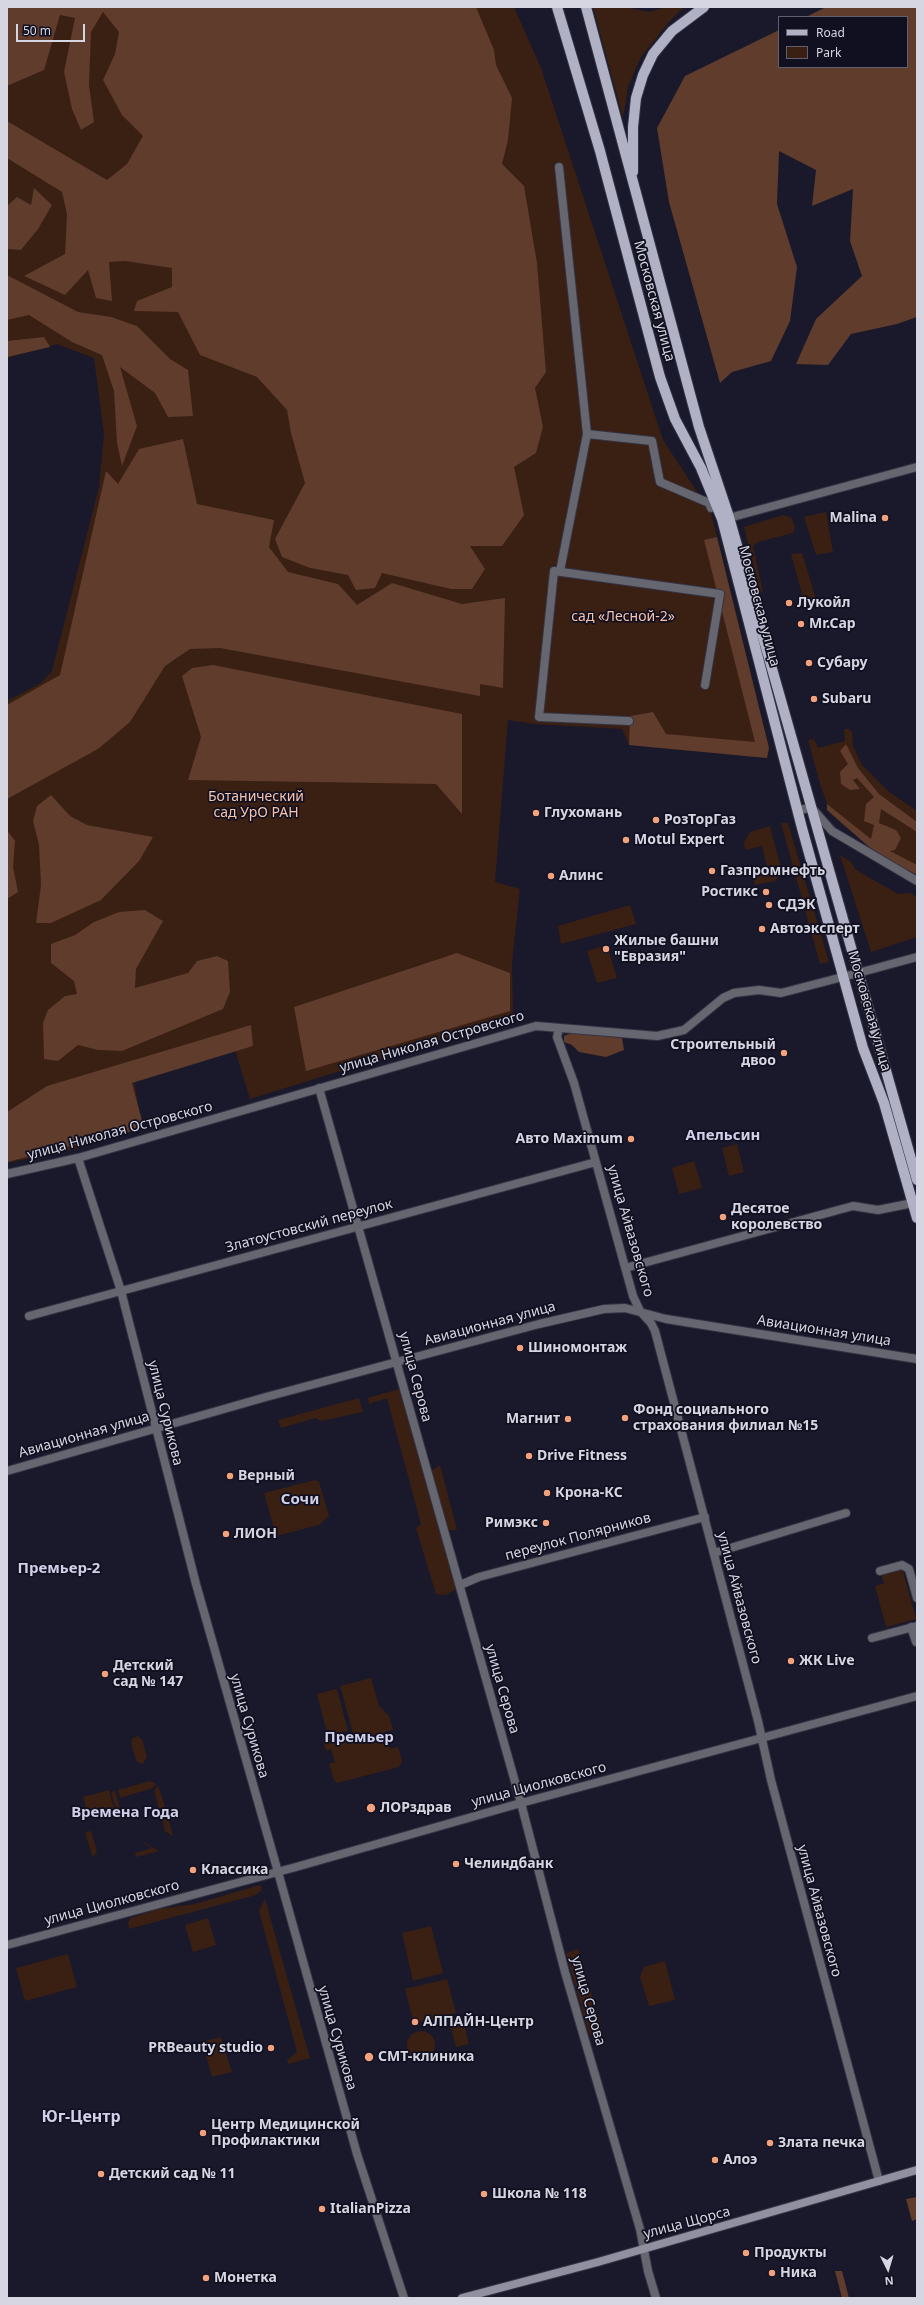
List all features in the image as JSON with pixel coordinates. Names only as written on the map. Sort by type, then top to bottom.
[{"type":"main road","name":"Московская улица","points":[[556,7],[600,151],[667,399],[725,518],[797,810],[863,1048],[886,1109],[917,1218]]},
{"type":"main road","name":"Московская улица","points":[[586,7],[699,427],[812,808],[822,851],[917,1180]]},
{"type":"main road","points":[[633,186],[633,126],[636,98],[643,75],[653,54],[672,31],[704,7]]},
{"type":"main road","name":"улица Щорса","points":[[462,2298],[917,2170]]},
{"type":"street","points":[[558,167],[587,434],[560,571]]},
{"type":"street","points":[[587,434],[652,441],[660,482],[709,503],[712,508],[718,506]]},
{"type":"street","points":[[725,518],[917,467]]},
{"type":"street","points":[[629,721],[539,716],[554,570],[720,594],[705,685]]},
{"type":"street","points":[[797,810],[812,808],[832,831],[917,881]]},
{"type":"street","name":"улица Николая Островского","points":[[7,1174],[78,1158],[536,1026],[657,1036],[684,1030],[723,998],[734,993],[759,990],[781,993],[917,957]]},
{"type":"street","name":"улица Айвазовского","points":[[559,1028],[557,1037],[574,1083],[625,1268],[640,1311],[651,1323],[655,1331],[705,1516],[783,1826],[879,2181]]},
{"type":"street","name":"улица Серова","points":[[319,1088],[398,1362],[521,1803],[565,1972],[604,2098],[656,2298]]},
{"type":"street","name":"улица Сурикова","points":[[78,1158],[121,1291],[154,1428],[226,1694],[278,1872],[357,2154],[404,2298]]},
{"type":"street","name":"Златоустовский переулок","points":[[29,1316],[359,1225],[596,1162]]},
{"type":"street","points":[[625,1268],[853,1206],[878,1210],[913,1203]]},
{"type":"street","name":"Авиационная улица","points":[[7,1471],[154,1428],[593,1311],[618,1308],[640,1311],[666,1319],[917,1359]]},
{"type":"street","points":[[714,1553],[846,1513]]},
{"type":"street","name":"переулок Полярников","points":[[460,1585],[479,1577],[705,1516]]},
{"type":"street","points":[[880,1571],[902,1565],[909,1569],[917,1598]]},
{"type":"street","points":[[872,1638],[914,1626],[916,1642]]},
{"type":"street","name":"улица Циолковского","points":[[7,1945],[278,1872],[664,1763],[762,1739],[917,1696]]},
{"type":"green space","name":"Ботанический сад УрО РАН","points":[[7,7],[514,7],[541,68],[663,440],[711,513],[769,748],[767,758],[629,745],[622,729],[534,724],[508,720],[495,882],[520,889],[512,962],[513,1017],[250,1099],[235,1050],[134,1080],[142,1128],[75,1149],[7,1163],[7,701],[41,683],[52,671],[99,487],[104,434],[94,358],[57,344],[7,358]]},
{"type":"green space","points":[[593,7],[625,7],[649,12],[666,7],[684,7],[669,22],[641,57],[628,87],[623,118]]},
{"type":"green space","points":[[826,512],[833,552],[816,555],[804,517]]},
{"type":"green space","points":[[783,515],[791,517],[795,527],[793,533],[758,542],[753,546],[763,592],[760,593],[744,527]]},
{"type":"green space","points":[[802,553],[816,599],[811,605],[801,606],[798,596],[802,594],[791,554]]},
{"type":"green space","points":[[844,729],[848,729],[852,732],[853,746],[862,765],[888,791],[917,811],[917,869],[848,829],[831,814],[821,787],[808,740],[814,739],[818,748],[845,741]]},
{"type":"green space","points":[[781,823],[788,823],[829,962],[820,964]]},
{"type":"green space","points":[[770,826],[782,872],[775,881],[755,885],[752,875],[768,871],[762,846],[745,850],[744,842],[750,832]]},
{"type":"green space","points":[[840,855],[851,862],[856,870],[898,894],[910,893],[917,897],[917,937],[871,952]]},
{"type":"green space","points":[[630,905],[636,924],[561,944],[558,926]]},
{"type":"green space","points":[[607,945],[617,978],[597,983],[587,951]]},
{"type":"green space","points":[[737,1144],[744,1172],[729,1176],[722,1148]]},
{"type":"green space","points":[[694,1161],[702,1188],[679,1194],[672,1168]]},
{"type":"green space","points":[[399,1389],[456,1589],[446,1595],[436,1594],[416,1528],[421,1524],[387,1398],[369,1404],[368,1398]]},
{"type":"green space","points":[[359,1398],[363,1412],[321,1421],[316,1418],[281,1428],[278,1420]]},
{"type":"green space","points":[[440,1465],[457,1530],[449,1530],[431,1471]]},
{"type":"green space","points":[[315,1480],[319,1482],[329,1516],[319,1525],[276,1536],[264,1493]]},
{"type":"green space","points":[[902,1568],[916,1619],[886,1627],[875,1586],[884,1583],[881,1574]]},
{"type":"green space","points":[[371,1678],[379,1706],[389,1716],[393,1730],[385,1732],[390,1749],[398,1747],[402,1761],[399,1767],[337,1783],[334,1780],[329,1764],[335,1762],[331,1749],[326,1751],[323,1741],[353,1733],[340,1686]]},
{"type":"green space","points":[[337,1689],[348,1731],[328,1736],[317,1694]]},
{"type":"green space","points":[[138,1736],[142,1740],[147,1757],[143,1764],[136,1760],[131,1743],[133,1738]]},
{"type":"green space","points":[[150,1781],[156,1784],[153,1788],[120,1798],[118,1790]]},
{"type":"green space","points":[[158,1785],[165,1807],[159,1809],[154,1791]]},
{"type":"green space","points":[[109,1790],[114,1809],[88,1816],[83,1797]]},
{"type":"green space","points":[[115,1791],[123,1818],[119,1820],[111,1792]]},
{"type":"green space","points":[[166,1810],[173,1836],[165,1831],[160,1812]]},
{"type":"green space","points":[[91,1831],[97,1851],[93,1858],[85,1832]]},
{"type":"green space","points":[[143,1843],[159,1851],[136,1857],[135,1853],[152,1848]]},
{"type":"green space","points":[[260,1885],[262,1887],[261,1891],[256,1895],[129,1929],[128,1922],[131,1918],[158,1909],[195,1904]]},
{"type":"green space","points":[[265,1899],[310,2058],[288,2064],[287,2060],[297,2052],[259,1911]]},
{"type":"green space","points":[[208,1918],[216,1945],[193,1952],[185,1925]]},
{"type":"green space","points":[[431,1926],[443,1973],[413,1981],[402,1933]]},
{"type":"green space","points":[[578,1949],[604,2036],[590,2035],[587,2027],[566,1953]]},
{"type":"green space","points":[[68,1954],[77,1987],[25,2001],[16,1968]]},
{"type":"green space","points":[[665,1961],[675,2000],[649,2006],[640,1977],[644,1967]]},
{"type":"green space","points":[[447,1979],[456,2013],[414,2024],[405,1989]]},
{"type":"green space","points":[[462,2016],[469,2044],[456,2047],[449,2020]]},
{"type":"green space","points":[[421,2031],[431,2035],[435,2045],[431,2055],[421,2059],[411,2055],[407,2045],[411,2035]]},
{"type":"green space","points":[[221,2037],[232,2072],[212,2077],[202,2042]]},
{"type":"shaded area","points":[[7,7],[476,7],[494,50],[496,65],[512,98],[508,140],[502,164],[524,186],[537,263],[546,372],[535,388],[543,427],[536,453],[514,467],[524,515],[502,546],[470,546],[485,569],[472,589],[451,589],[382,573],[375,588],[356,590],[348,575],[310,568],[282,557],[275,539],[305,483],[291,433],[287,410],[257,377],[200,355],[178,312],[134,311],[137,301],[172,287],[172,268],[125,261],[109,262],[112,301],[96,298],[88,270],[65,295],[24,276],[65,254],[67,214],[62,192],[7,158],[7,121],[107,180],[127,164],[143,136],[122,115],[103,80],[115,54],[119,32],[103,12],[91,32],[89,85],[94,122],[81,130],[72,109],[64,72],[75,18],[60,15],[44,70],[7,86]]},
{"type":"shaded area","points":[[826,7],[917,7],[917,317],[897,324],[851,334],[828,365],[796,364],[816,319],[862,276],[850,241],[853,189],[812,206],[816,170],[779,151],[777,204],[797,267],[790,321],[771,361],[732,372],[720,383],[669,202],[657,128],[685,76],[778,30],[778,68],[908,68],[908,16],[808,16]]},
{"type":"shaded area","points":[[34,188],[52,205],[38,229],[21,250],[7,249],[7,206],[17,197],[31,205]]},
{"type":"shaded area","points":[[7,275],[78,312],[111,317],[137,326],[170,359],[188,370],[193,416],[168,417],[155,393],[120,367],[137,426],[122,466],[117,443],[114,391],[102,355],[72,342],[29,315],[7,320]]},
{"type":"shaded area","points":[[44,337],[50,347],[7,357],[7,341]]},
{"type":"shaded area","points":[[183,439],[197,504],[274,520],[269,547],[288,572],[338,584],[357,605],[392,583],[462,604],[505,598],[503,688],[480,684],[480,696],[220,648],[190,649],[165,666],[130,722],[98,749],[7,799],[7,705],[60,675],[106,471],[118,484],[139,449]]},
{"type":"shaded area","points":[[717,537],[769,748],[767,758],[629,745],[630,716],[653,712],[666,734],[755,742],[704,540]]},
{"type":"shaded area","points":[[213,665],[462,714],[462,814],[436,784],[188,780],[201,737],[182,676],[192,668]]},
{"type":"shaded area","points":[[846,744],[858,768],[879,794],[917,822],[917,832],[881,809],[879,823],[896,830],[901,838],[895,850],[890,851],[917,865],[917,875],[877,854],[827,810],[827,804],[871,839],[874,825],[864,821],[866,804],[874,797],[857,778],[853,780],[860,789],[850,790],[841,784],[840,772],[848,764],[840,751]]},
{"type":"shaded area","points":[[51,795],[70,816],[87,825],[153,837],[139,861],[101,900],[51,923],[36,923],[41,885],[39,845],[33,821],[37,806]]},
{"type":"shaded area","points":[[7,830],[15,841],[13,867],[18,892],[7,899]]},
{"type":"shaded area","points":[[145,910],[163,921],[136,969],[135,988],[188,973],[197,961],[217,956],[228,961],[230,992],[223,1009],[122,1051],[98,1050],[78,1045],[58,1061],[44,1059],[43,1023],[48,1010],[65,996],[77,994],[74,981],[51,963],[51,944],[75,935],[94,922],[119,912]]},
{"type":"shaded area","points":[[457,953],[510,973],[510,1011],[306,1071],[294,1007]]},
{"type":"shaded area","points":[[251,1025],[253,1046],[132,1083],[144,1128],[7,1162],[7,1112],[47,1086]]},
{"type":"shaded area","points":[[575,1032],[622,1038],[624,1050],[606,1057],[579,1052],[572,1045],[564,1042],[564,1036]]},
{"type":"shaded area","points":[[917,2197],[917,2219],[912,2221],[906,2199]]},
{"type":"shaded area","points":[[835,2271],[842,2271],[849,2298],[842,2298]]},
{"type":"place","name":"Malina","points":[[885,518]]},
{"type":"place","name":"Лукойл","points":[[789,603]]},
{"type":"place","name":"Mr.Cap","points":[[801,624]]},
{"type":"place","name":"Субару","points":[[809,663]]},
{"type":"place","name":"Subaru","points":[[814,699]]},
{"type":"place","name":"Глухомань","points":[[536,813]]},
{"type":"place","name":"РозТорГаз","points":[[656,820]]},
{"type":"place","name":"Motul Expert","points":[[626,840]]},
{"type":"place","name":"Газпромнефть","points":[[712,871]]},
{"type":"place","name":"Алинс","points":[[551,876]]},
{"type":"place","name":"Ростикс","points":[[766,892]]},
{"type":"place","name":"СДЭК","points":[[769,905]]},
{"type":"place","name":"Автоэксперт","points":[[762,929]]},
{"type":"place","name":"Жилые башни \"Евразия\"","points":[[606,949]]},
{"type":"place","name":"Строительный двоо","points":[[784,1053]]},
{"type":"place","name":"Авто Maximum","points":[[631,1139]]},
{"type":"place","name":"Десятое королевство","points":[[723,1217]]},
{"type":"place","name":"Шиномонтаж","points":[[520,1348]]},
{"type":"place","name":"Фонд социального страхования филиал №15","points":[[625,1418]]},
{"type":"place","name":"Магнит","points":[[568,1419]]},
{"type":"place","name":"Drive Fitness","points":[[529,1456]]},
{"type":"place","name":"Верный","points":[[230,1476]]},
{"type":"place","name":"Крона-КС","points":[[547,1493]]},
{"type":"place","name":"Римэкс","points":[[546,1523]]},
{"type":"place","name":"ЛИОН","points":[[226,1534]]},
{"type":"place","name":"ЖК Live","points":[[791,1661]]},
{"type":"place","name":"Детский сад № 147","points":[[105,1674]]},
{"type":"place","name":"ЛОРздрав","points":[[371,1808]]},
{"type":"place","name":"Челиндбанк","points":[[456,1864]]},
{"type":"place","name":"Классика","points":[[193,1870]]},
{"type":"place","name":"АЛПАЙН-Центр","points":[[415,2022]]},
{"type":"place","name":"PRBeauty studio","points":[[271,2048]]},
{"type":"place","name":"СМТ-клиника","points":[[369,2057]]},
{"type":"place","name":"Центр Медицинской Профилактики","points":[[203,2133]]},
{"type":"place","name":"Злата печка","points":[[770,2143]]},
{"type":"place","name":"Алоэ","points":[[715,2160]]},
{"type":"place","name":"Детский сад № 11","points":[[101,2174]]},
{"type":"place","name":"Школа № 118","points":[[484,2194]]},
{"type":"place","name":"ItalianPizza","points":[[322,2209]]},
{"type":"place","name":"Продукты","points":[[746,2253]]},
{"type":"place","name":"Ника","points":[[772,2273]]},
{"type":"place","name":"Монетка","points":[[206,2278]]},
{"type":"district","name":"Апельсин","points":[[723,1136]]},
{"type":"district","name":"Сочи","points":[[300,1500]]},
{"type":"district","name":"Премьер-2","points":[[59,1569]]},
{"type":"district","name":"Премьер","points":[[359,1738]]},
{"type":"district","name":"Времена Года","points":[[125,1813]]},
{"type":"district","name":"Юг-Центр","points":[[81,2117]]},
{"type":"park label","name":"сад «Лесной-2»","points":[[623,617]]}]
